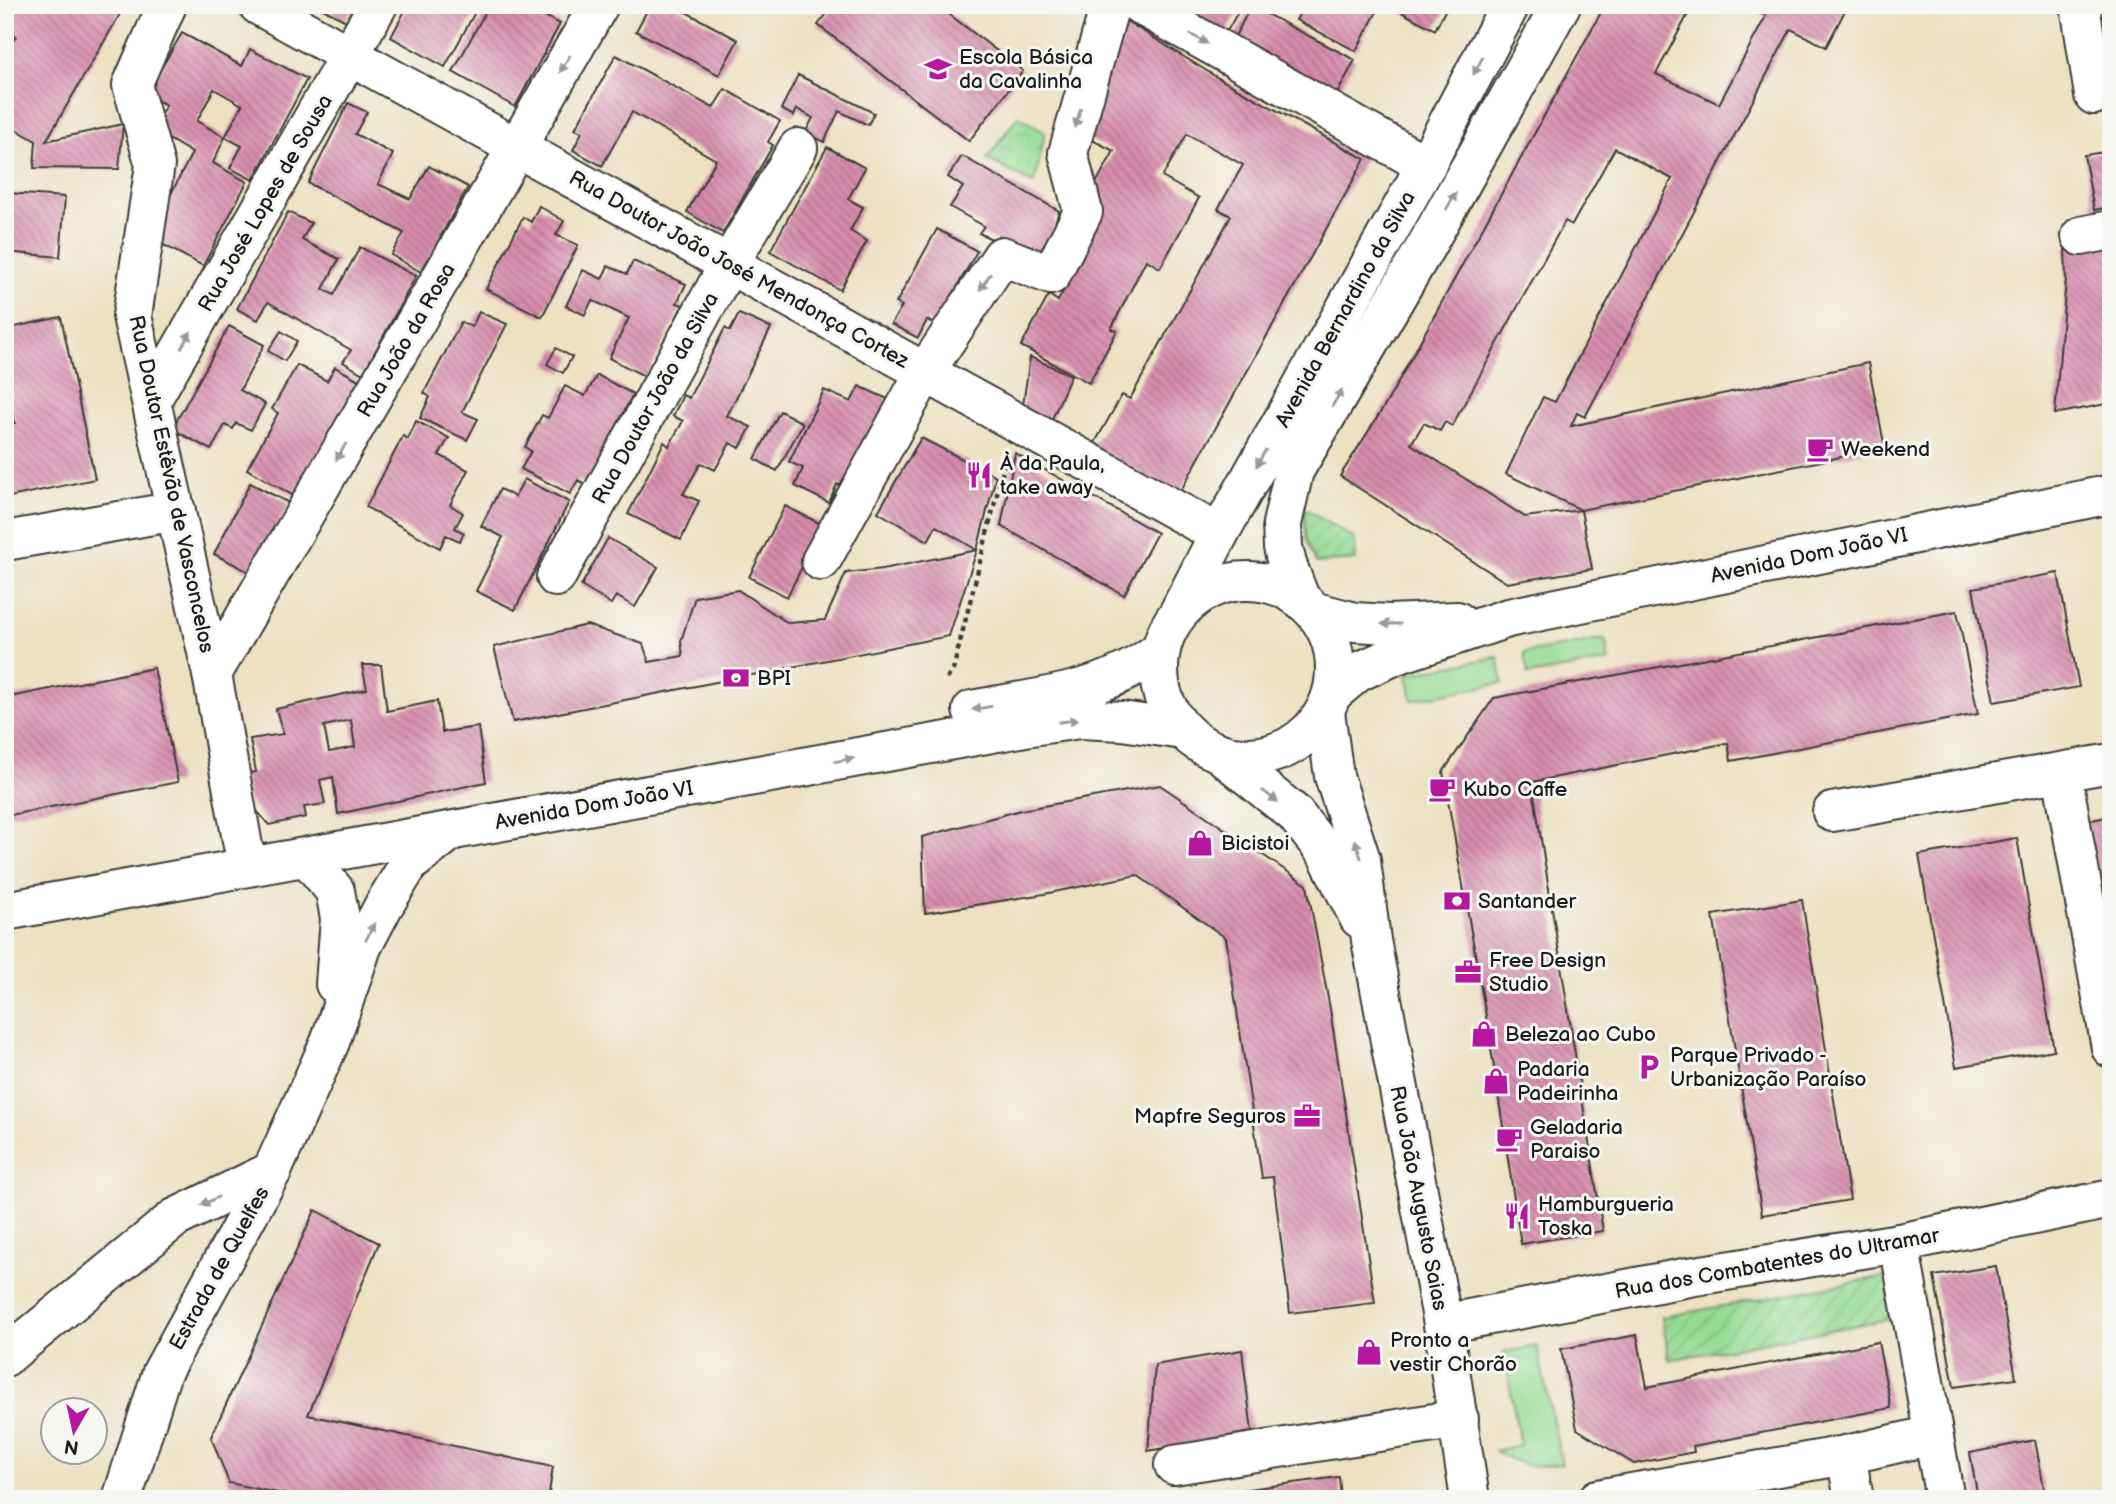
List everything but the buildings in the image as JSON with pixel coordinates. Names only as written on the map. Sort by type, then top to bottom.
[{"type":"street","name":"Rua Doutor Estêvão de Vasconcelos","points":[[167,5],[132,85],[155,165],[132,316],[212,674],[243,846]]},
{"type":"street","name":"Rua Doutor João José Mendonça Cortez","points":[[258,5],[1219,534]]},
{"type":"street","name":"Rua José Lopes de Sousa","points":[[152,399],[377,5]]},
{"type":"street","name":"Rua João da Rosa","points":[[212,674],[599,5]]},
{"type":"street","points":[[821,561],[925,372],[1002,256],[1051,275],[1083,212],[1068,153],[1110,5]]},
{"type":"street","points":[[1140,5],[1426,165]]},
{"type":"street","name":"Avenida Bernardino da Silva","points":[[1179,612],[1219,534],[1426,165],[1510,5]]},
{"type":"street","name":"Avenida Bernardino da Silva","points":[[1308,605],[1287,565],[1283,547],[1282,524],[1294,471],[1426,246],[1561,5]]},
{"type":"street","points":[[2080,5],[2094,95]]},
{"type":"street","name":"Rua Doutor João da Silva","points":[[556,577],[729,264],[798,148]]},
{"type":"street","name":"Avenida Dom João VI","points":[[1329,703],[1358,672],[1396,655],[1508,618],[2111,494]]},
{"type":"street","points":[[5,541],[176,511]]},
{"type":"street","points":[[1250,580],[1276,585],[1308,605],[1331,637],[1336,665],[1329,703],[1334,776],[1361,860],[1371,940],[1326,853],[1294,813],[1218,752],[1199,743],[1183,730],[1170,712],[1162,692],[1159,672],[1161,649],[1167,630],[1179,612],[1199,594],[1223,584],[1250,580]]},
{"type":"street","name":"Avenida Dom João VI","points":[[1308,605],[1355,622],[1389,624],[1508,618]]},
{"type":"street","name":"Avenida Dom João VI","points":[[5,886],[695,765],[1084,689],[1112,680],[1146,661],[1161,649]]},
{"type":"street","points":[[1218,752],[1242,757],[1267,755],[1290,746],[1310,732],[1329,703]]},
{"type":"street","name":"Avenida Dom João VI","points":[[5,911],[1080,719],[1122,721],[1183,730]]},
{"type":"street","points":[[1832,812],[2111,764]]},
{"type":"street","points":[[2062,773],[2111,1048]]},
{"type":"street","name":"Estrada de Quelfes","points":[[122,1499],[162,1372],[272,1171],[330,1042],[362,947],[409,864],[452,830]]},
{"type":"street","name":"Estrada de Quelfes","points":[[309,858],[335,891],[340,918],[330,1042]]},
{"type":"street","name":"Rua João Augusto Saias","points":[[1371,940],[1443,1324],[1470,1499]]},
{"type":"street","points":[[5,1357],[175,1218],[272,1171]]},
{"type":"street","name":"Rua dos Combatentes do Ultramar","points":[[1443,1324],[1689,1277],[1899,1243],[2111,1199]]},
{"type":"street","points":[[1899,1243],[1945,1499]]},
{"type":"street","points":[[1174,1465],[1459,1419]]},
{"type":"street","points":[[1598,1499],[1750,1485],[1846,1455],[1933,1435]]},
{"type":"street","points":[[1846,1455],[1854,1499]]},
{"type":"path","points":[[946,681],[953,670],[1015,421]]},
{"type":"green space","points":[[1018,116],[1045,133],[1034,184],[987,159]]},
{"type":"green space","points":[[1304,508],[1355,539],[1356,560],[1316,563],[1306,539]]},
{"type":"green space","points":[[1605,639],[1609,661],[1528,675],[1524,653]]},
{"type":"green space","points":[[1498,657],[1503,683],[1412,700],[1407,674]]},
{"type":"green space","points":[[1888,1276],[1896,1318],[1669,1360],[1662,1317]]},
{"type":"green space","points":[[1537,1346],[1562,1464],[1527,1465],[1495,1451],[1520,1445],[1504,1352]]},
{"type":"place","name":"Escola Básica da Cavalinha","points":[[938,69]]},
{"type":"place","name":"Weekend","points":[[1820,449]]},
{"type":"place","name":"À da Paula, take away","points":[[979,475]]},
{"type":"place","name":"BPI","points":[[736,678]]},
{"type":"place","name":"Kubo Caffe","points":[[1442,789]]},
{"type":"place","name":"Bicistoi","points":[[1200,843]]},
{"type":"place","name":"Santander","points":[[1457,901]]},
{"type":"place","name":"Free Design Studio","points":[[1468,972]]},
{"type":"place","name":"Beleza ao Cubo","points":[[1484,1034]]},
{"type":"place","name":"Parque Privado - Urbanização Paraíso","points":[[1649,1067]]},
{"type":"place","name":"Padaria Padeirinha","points":[[1496,1081]]},
{"type":"place","name":"Mapfre Seguros","points":[[1307,1116]]},
{"type":"place","name":"Geladaria Paraiso","points":[[1509,1139]]},
{"type":"place","name":"Hamburgueria Toska","points":[[1517,1216]]},
{"type":"place","name":"Pronto a vestir Chorão","points":[[1369,1352]]}]
